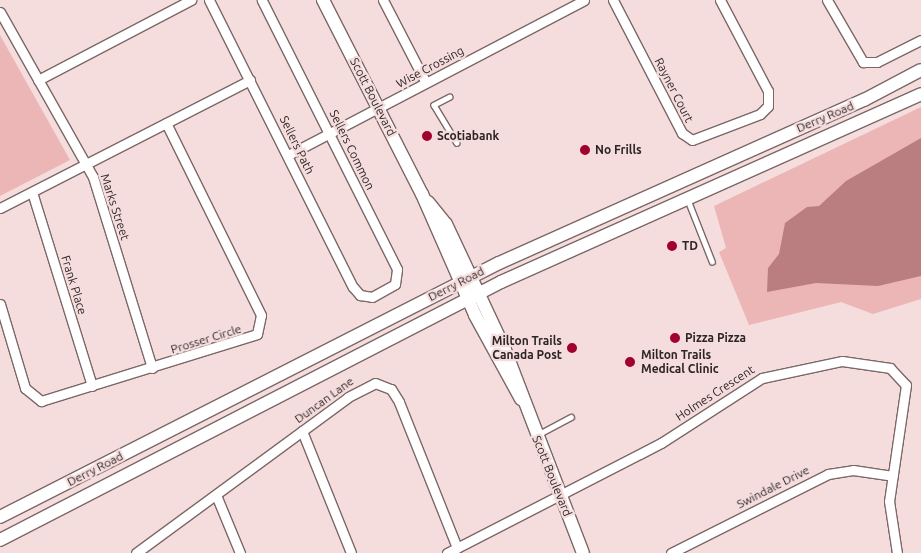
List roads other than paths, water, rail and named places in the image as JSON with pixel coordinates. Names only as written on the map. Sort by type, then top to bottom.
[{"type":"main road","name":"Scott Boulevard","points":[[323,0],[422,194],[446,224],[473,296],[521,399],[583,553]]},
{"type":"main road","name":"Derry Road","points":[[0,517],[466,279],[864,100],[921,70]]},
{"type":"main road","name":"Derry Road","points":[[0,540],[473,296],[921,94]]},
{"type":"street","points":[[38,80],[191,0]]},
{"type":"street","name":"Sellers Path","points":[[209,0],[353,287],[366,297]]},
{"type":"street","name":"Sellers Common","points":[[262,0],[331,133],[397,269],[395,284],[366,297]]},
{"type":"street","points":[[383,0],[426,83]]},
{"type":"street","name":"Wise Crossing","points":[[288,155],[584,0]]},
{"type":"street","name":"Rayner Court","points":[[613,0],[682,133],[699,140],[760,114],[768,106],[768,91],[720,0]]},
{"type":"street","points":[[827,0],[863,62],[876,62],[921,40]]},
{"type":"street","name":"Marks Street","points":[[0,12],[93,177],[152,368]]},
{"type":"street","points":[[0,208],[250,80]]},
{"type":"street","name":"Prosser Circle","points":[[0,304],[31,396],[46,400],[254,337],[262,321],[166,123]]},
{"type":"street","name":"Frank Place","points":[[32,192],[92,386]]},
{"type":"street","name":"Holmes Crescent","points":[[446,553],[661,442],[762,378],[827,361],[890,368],[904,380],[907,389],[893,476],[890,520],[897,553]]},
{"type":"street","name":"Duncan Lane","points":[[136,553],[363,387],[379,383],[391,389],[457,548]]},
{"type":"street","points":[[302,431],[351,553]]},
{"type":"street","name":"Swindale Drive","points":[[671,553],[828,474],[853,470],[893,476]]},
{"type":"street","points":[[216,495],[240,553]]},
{"type":"lane","points":[[450,97],[434,105],[456,143]]},
{"type":"lane","points":[[687,198],[712,261]]},
{"type":"lane","points":[[536,436],[571,417]]},
{"type":"place","name":"Scotiabank","points":[[427,136]]},
{"type":"place","name":"No Frills","points":[[585,150]]},
{"type":"place","name":"TD","points":[[672,246]]},
{"type":"place","name":"Pizza Pizza","points":[[675,338]]},
{"type":"place","name":"Milton Trails Canada Post","points":[[572,348]]},
{"type":"place","name":"Milton Trails Medical Clinic","points":[[630,362]]}]
